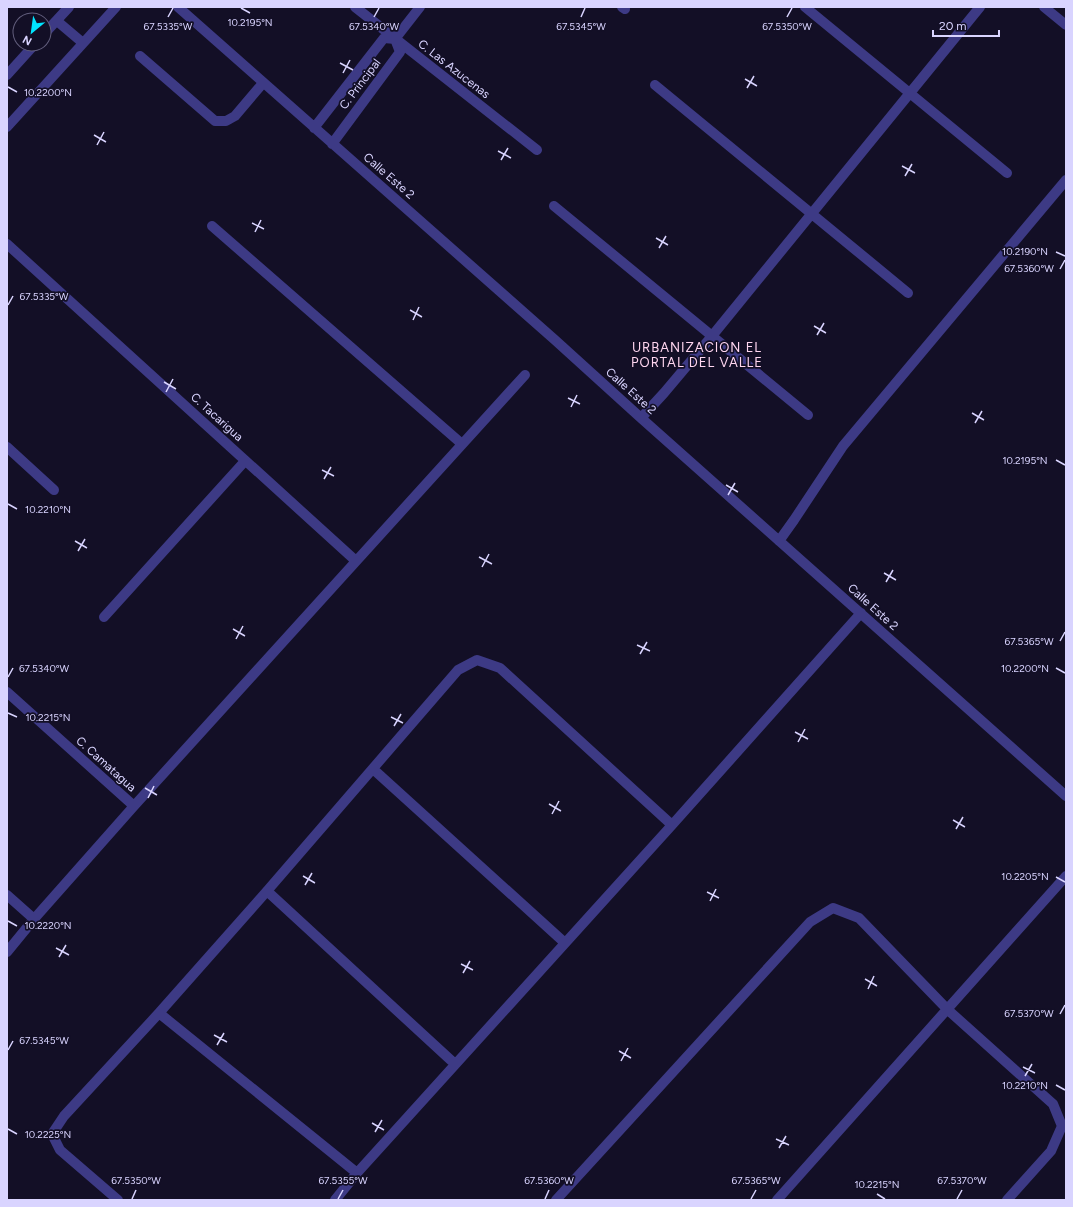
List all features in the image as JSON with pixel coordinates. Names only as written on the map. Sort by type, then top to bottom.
[{"type":"street","points":[[52,25],[69,7]]},
{"type":"street","points":[[7,128],[116,7]]},
{"type":"street","name":"Calle Este 2","points":[[178,7],[555,340],[1066,796]]},
{"type":"street","name":"C. Las Azucenas","points":[[355,7],[537,150]]},
{"type":"street","points":[[395,39],[420,7]]},
{"type":"street","points":[[805,7],[1007,173]]},
{"type":"street","points":[[641,418],[712,336],[980,7]]},
{"type":"street","points":[[1044,7],[1066,25]]},
{"type":"street","points":[[57,20],[83,43]]},
{"type":"street","name":"C. Principal","points":[[314,128],[384,38],[395,39],[400,52],[332,144]]},
{"type":"street","points":[[7,75],[28,52]]},
{"type":"street","points":[[140,56],[215,121],[226,121],[235,116],[263,83]]},
{"type":"street","points":[[655,85],[908,293]]},
{"type":"street","points":[[779,541],[843,446],[1066,180]]},
{"type":"street","points":[[554,206],[808,415]]},
{"type":"street","points":[[212,226],[462,444]]},
{"type":"street","name":"C. Tacarigua","points":[[7,244],[356,561]]},
{"type":"street","points":[[7,952],[34,919],[134,806],[525,375]]},
{"type":"street","points":[[7,447],[54,490]]},
{"type":"street","points":[[104,617],[245,461]]},
{"type":"street","points":[[335,1200],[357,1173],[861,614]]},
{"type":"street","points":[[118,1200],[60,1150],[52,1134],[64,1116],[159,1013],[267,891],[458,670],[477,660],[500,668],[672,825]]},
{"type":"street","name":"C. Camatagua","points":[[7,692],[134,806]]},
{"type":"street","points":[[373,769],[565,943]]},
{"type":"street","points":[[777,1200],[1066,876]]},
{"type":"street","points":[[267,891],[455,1064]]},
{"type":"street","points":[[7,895],[34,919]]},
{"type":"street","points":[[556,1200],[810,922],[833,908],[859,918],[948,1010],[1053,1104],[1062,1126],[1051,1151],[1007,1200]]},
{"type":"street","points":[[159,1013],[357,1173]]},
{"type":"district","name":"URBANIZACION EL PORTAL DEL VALLE","points":[[697,354]]}]
